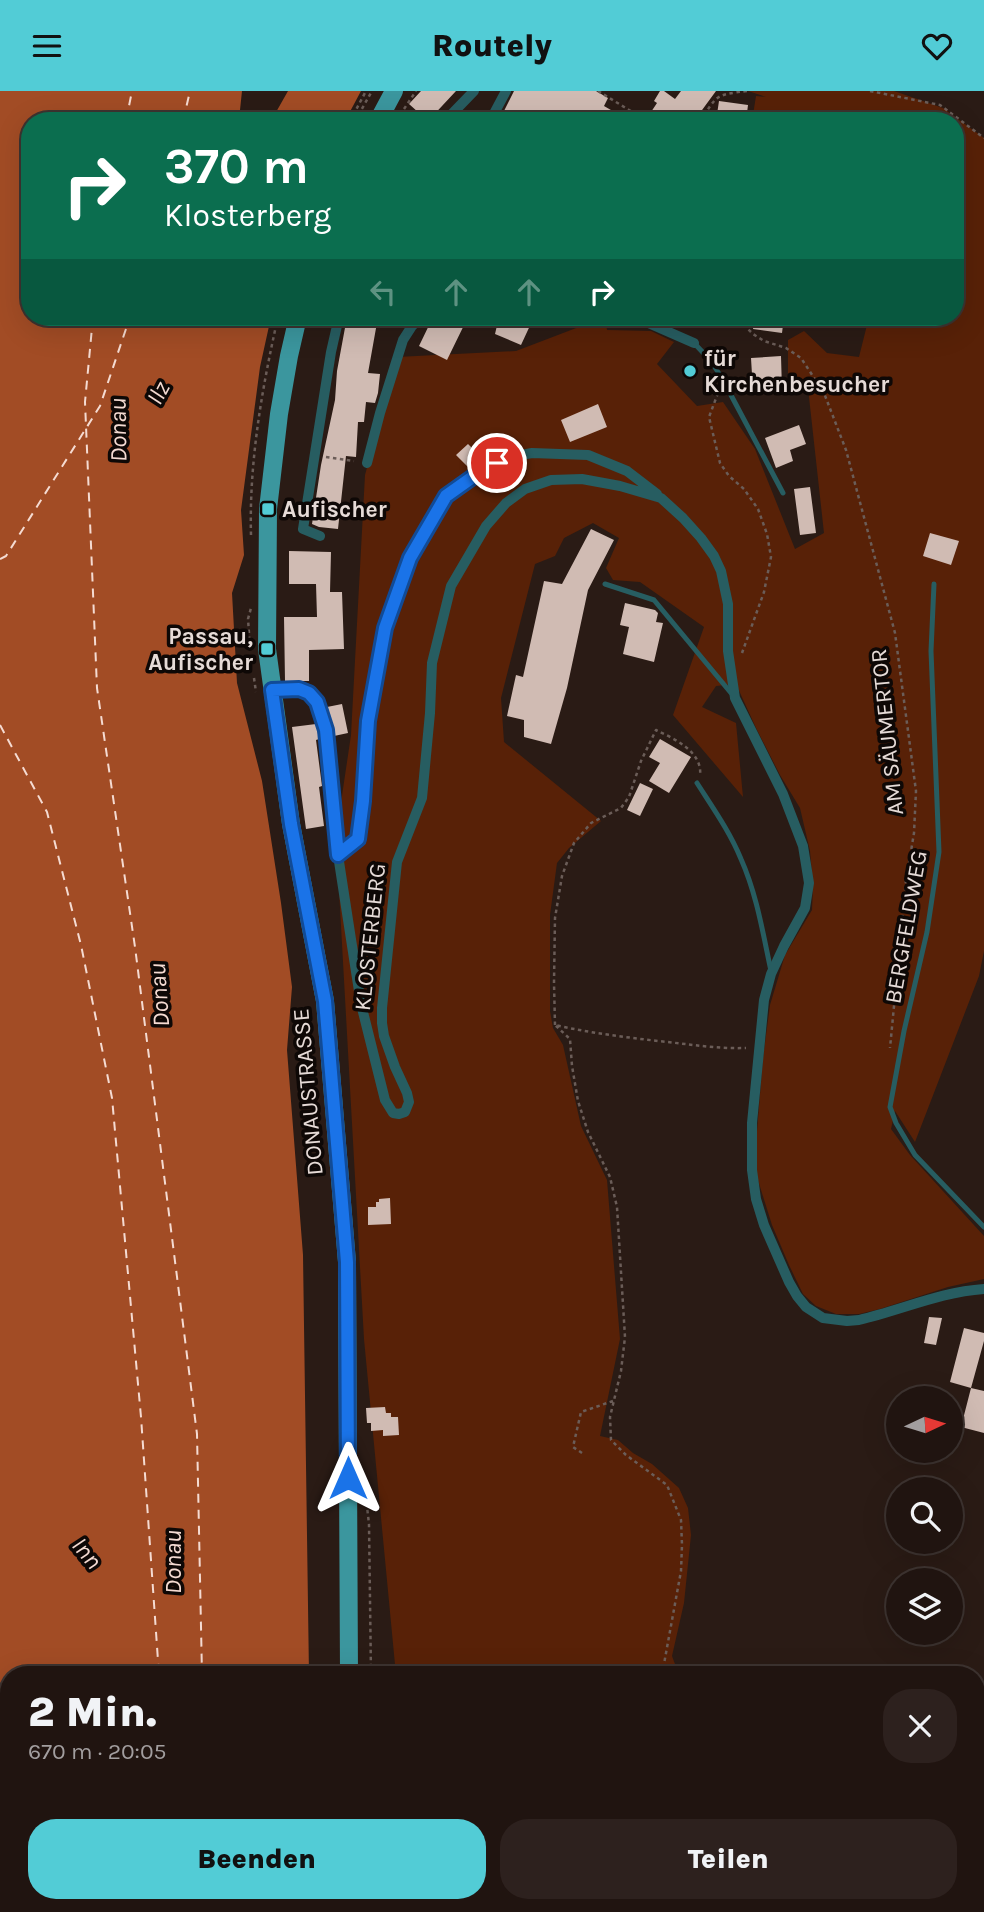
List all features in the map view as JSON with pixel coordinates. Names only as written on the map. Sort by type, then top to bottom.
[{"type":"main road","points":[[383,112],[394,91]]},
{"type":"main road","name":"DONAUSTRASSE","points":[[296,326],[279,414],[268,509],[266,694],[325,1001],[347,1262],[349,1666]]},
{"type":"street","points":[[454,112],[474,91]]},
{"type":"street","points":[[495,112],[506,91]]},
{"type":"street","points":[[320,536],[303,529],[337,326]]},
{"type":"street","points":[[367,463],[403,340],[412,326]]},
{"type":"street","points":[[656,326],[694,343]]},
{"type":"street","name":"KLOSTERBERG","points":[[338,855],[358,839],[368,721],[385,628],[410,558],[446,496],[484,469],[510,457],[532,453],[589,455],[627,471],[683,518],[714,555],[721,571],[728,604],[728,651],[735,698],[783,795],[803,846],[809,883],[806,908],[784,946],[764,1000],[754,1085],[751,1123],[752,1170],[756,1199],[764,1225],[797,1296],[806,1307],[823,1318],[859,1320],[960,1290],[984,1289]]},
{"type":"street","name":"KLOSTERBERG","points":[[266,694],[299,689],[309,693],[317,702],[326,730],[338,855],[366,1030],[385,1100],[393,1113],[399,1114],[405,1112],[409,1102],[388,1050],[382,1023],[386,968],[397,862],[422,798],[432,663],[451,586],[486,526],[506,503],[526,489],[551,480],[582,479],[662,498]]},
{"type":"lane","points":[[694,343],[711,361],[723,380],[783,493]]},
{"type":"lane","points":[[605,584],[654,600],[735,698]]},
{"type":"lane","name":"BERGFELDWEG","points":[[934,584],[931,651],[939,852],[927,932],[890,1107],[915,1155],[984,1227]]},
{"type":"lane","points":[[697,783],[727,830],[742,861],[756,901],[772,974]]},
{"type":"path","points":[[355,112],[366,91]]},
{"type":"path","points":[[360,112],[372,91]]},
{"type":"path","points":[[403,111],[416,91]]},
{"type":"path","points":[[598,91],[632,112]]},
{"type":"path","points":[[706,112],[715,99],[723,94],[747,91]]},
{"type":"path","points":[[870,91],[940,105],[949,112]]},
{"type":"path","points":[[964,123],[984,138]]},
{"type":"path","points":[[251,538],[250,513],[256,434],[276,326]]},
{"type":"path","name":"AM SÄUMERTOR","points":[[746,326],[752,334],[764,341],[786,348],[801,358],[824,393],[846,450],[895,633],[916,791],[914,833],[906,881],[889,1052]]},
{"type":"path","points":[[723,380],[709,417],[720,463],[758,509],[767,534],[771,557],[764,592],[741,656]]},
{"type":"path","points":[[251,655],[248,619],[252,601]]},
{"type":"path","points":[[254,678],[255,689],[266,694]]},
{"type":"path","points":[[664,1666],[681,1571],[681,1520],[667,1485],[626,1455],[611,1440],[610,1417],[621,1371],[625,1337],[617,1207],[610,1177],[578,1101],[570,1039],[555,1025],[555,918],[562,876],[574,843],[591,823],[621,808],[629,797],[641,761],[656,730],[687,747],[698,760],[701,773],[697,783]]},
{"type":"path","points":[[555,1025],[586,1032],[707,1047],[760,1049]]},
{"type":"path","points":[[582,1453],[573,1447],[581,1412],[613,1401]]},
{"type":"shaded area","points":[[748,91],[894,91],[948,112],[753,112],[756,96],[766,97]]},
{"type":"shaded area","points":[[964,123],[984,138],[984,951],[979,976],[915,1142],[895,1111],[891,1129],[910,1155],[984,1236],[984,1279],[859,1314],[836,1314],[816,1306],[803,1294],[772,1225],[757,1177],[756,1143],[770,1005],[785,955],[812,910],[810,851],[800,808],[780,775],[736,684],[716,686],[702,707],[736,723],[743,797],[673,715],[704,627],[640,582],[613,580],[606,568],[619,538],[593,523],[564,538],[555,556],[535,564],[501,698],[504,742],[601,821],[569,848],[557,863],[550,915],[550,1011],[553,1028],[563,1045],[581,1126],[607,1180],[620,1339],[600,1436],[618,1440],[652,1464],[679,1488],[688,1508],[691,1535],[684,1603],[672,1656],[676,1666],[395,1666],[364,1339],[336,836],[351,735],[365,475],[397,357],[516,351],[581,326],[606,326],[607,330],[651,331],[674,342],[657,364],[697,406],[723,402],[755,449],[795,549],[824,533],[808,388],[788,380],[788,340],[804,331],[827,353],[859,357],[867,326],[964,326]]},
{"type":"water","points":[[0,91],[242,91],[240,110],[243,112],[21,112],[21,326],[269,326],[260,367],[241,510],[244,555],[232,593],[237,683],[262,781],[292,987],[287,1050],[303,1255],[309,1666],[0,1666]]},
{"type":"water","points":[[288,91],[361,91],[350,112],[276,112]]},
{"type":"building","points":[[421,91],[456,91],[436,112],[418,112],[409,104]]},
{"type":"building","points":[[514,91],[596,91],[608,98],[604,106],[614,112],[504,112]]},
{"type":"building","points":[[660,91],[675,99],[681,91],[716,91],[701,112],[651,112],[657,103],[654,101]]},
{"type":"building","points":[[719,101],[748,105],[747,112],[717,112]]},
{"type":"building","points":[[345,326],[376,326],[368,373],[380,374],[378,393],[375,403],[366,402],[364,422],[358,422],[356,457],[346,456],[338,529],[312,524],[335,400]]},
{"type":"building","points":[[429,326],[464,326],[447,360],[419,346]]},
{"type":"building","points":[[497,326],[530,326],[521,345],[495,334]]},
{"type":"building","points":[[754,326],[783,326],[782,333],[753,329]]},
{"type":"building","points":[[781,356],[782,390],[753,391],[751,358]]},
{"type":"building","points":[[598,404],[607,427],[570,442],[561,420]]},
{"type":"building","points":[[799,425],[806,444],[790,450],[793,461],[776,468],[765,438]]},
{"type":"building","points":[[468,444],[484,460],[470,469],[456,455]]},
{"type":"building","points":[[810,487],[816,533],[800,535],[794,489]]},
{"type":"building","points":[[591,529],[614,540],[588,590],[567,688],[551,744],[524,737],[524,720],[507,716],[516,675],[523,677],[544,581],[562,584]]},
{"type":"building","points":[[930,533],[959,541],[951,565],[923,556]]},
{"type":"building","points":[[289,551],[331,552],[330,592],[342,592],[344,649],[309,650],[309,681],[285,681],[284,617],[317,617],[316,584],[289,584]]},
{"type":"building","points":[[625,603],[655,610],[658,613],[656,622],[663,623],[654,662],[623,654],[629,627],[620,625]]},
{"type":"building","points":[[342,704],[348,733],[334,736],[327,707]]},
{"type":"building","points":[[316,724],[324,826],[306,829],[292,727]]},
{"type":"building","points":[[660,739],[691,757],[669,793],[649,781],[660,763],[649,757]]},
{"type":"building","points":[[640,783],[653,789],[640,816],[627,810]]},
{"type":"building","points":[[390,1198],[391,1224],[368,1225],[368,1207],[376,1207],[379,1199]]},
{"type":"building","points":[[929,1317],[942,1318],[936,1345],[924,1343]]},
{"type":"building","points":[[964,1328],[984,1333],[971,1388],[950,1382]]},
{"type":"building","points":[[971,1388],[984,1391],[984,1433],[963,1428]]},
{"type":"building","points":[[385,1407],[386,1413],[391,1413],[391,1417],[398,1417],[399,1435],[383,1436],[383,1430],[371,1431],[371,1423],[367,1423],[366,1408]]},
{"type":"ferry route","points":[[128,112],[132,91]]},
{"type":"ferry route","points":[[185,112],[190,91]]},
{"type":"ferry route","points":[[92,326],[85,402],[97,688],[135,947],[197,1434],[202,1666]]},
{"type":"ferry route","points":[[0,559],[6,556],[100,406],[127,326]]},
{"type":"ferry route","points":[[0,725],[47,812],[81,945],[112,1098],[141,1417],[158,1666]]},
{"type":"place","name":"für Kirchenbesucher","points":[[690,371]]},
{"type":"place","name":"Aufischer","points":[[268,509]]},
{"type":"place","name":"Passau, Aufischer","points":[[267,649]]},
{"type":"route","points":[[348,1478],[347,1262],[325,1001],[291,824],[272,690],[299,689],[309,693],[317,702],[326,730],[338,855],[358,839],[368,721],[385,628],[410,558],[446,496],[497,463]]},
{"type":"water label","name":"Ilz","points":[[158,393]]},
{"type":"water label","name":"Donau","points":[[118,430]]},
{"type":"water label","name":"Donau","points":[[159,995]]},
{"type":"water label","name":"Inn","points":[[87,1553]]},
{"type":"water label","name":"Donau","points":[[173,1562]]}]
